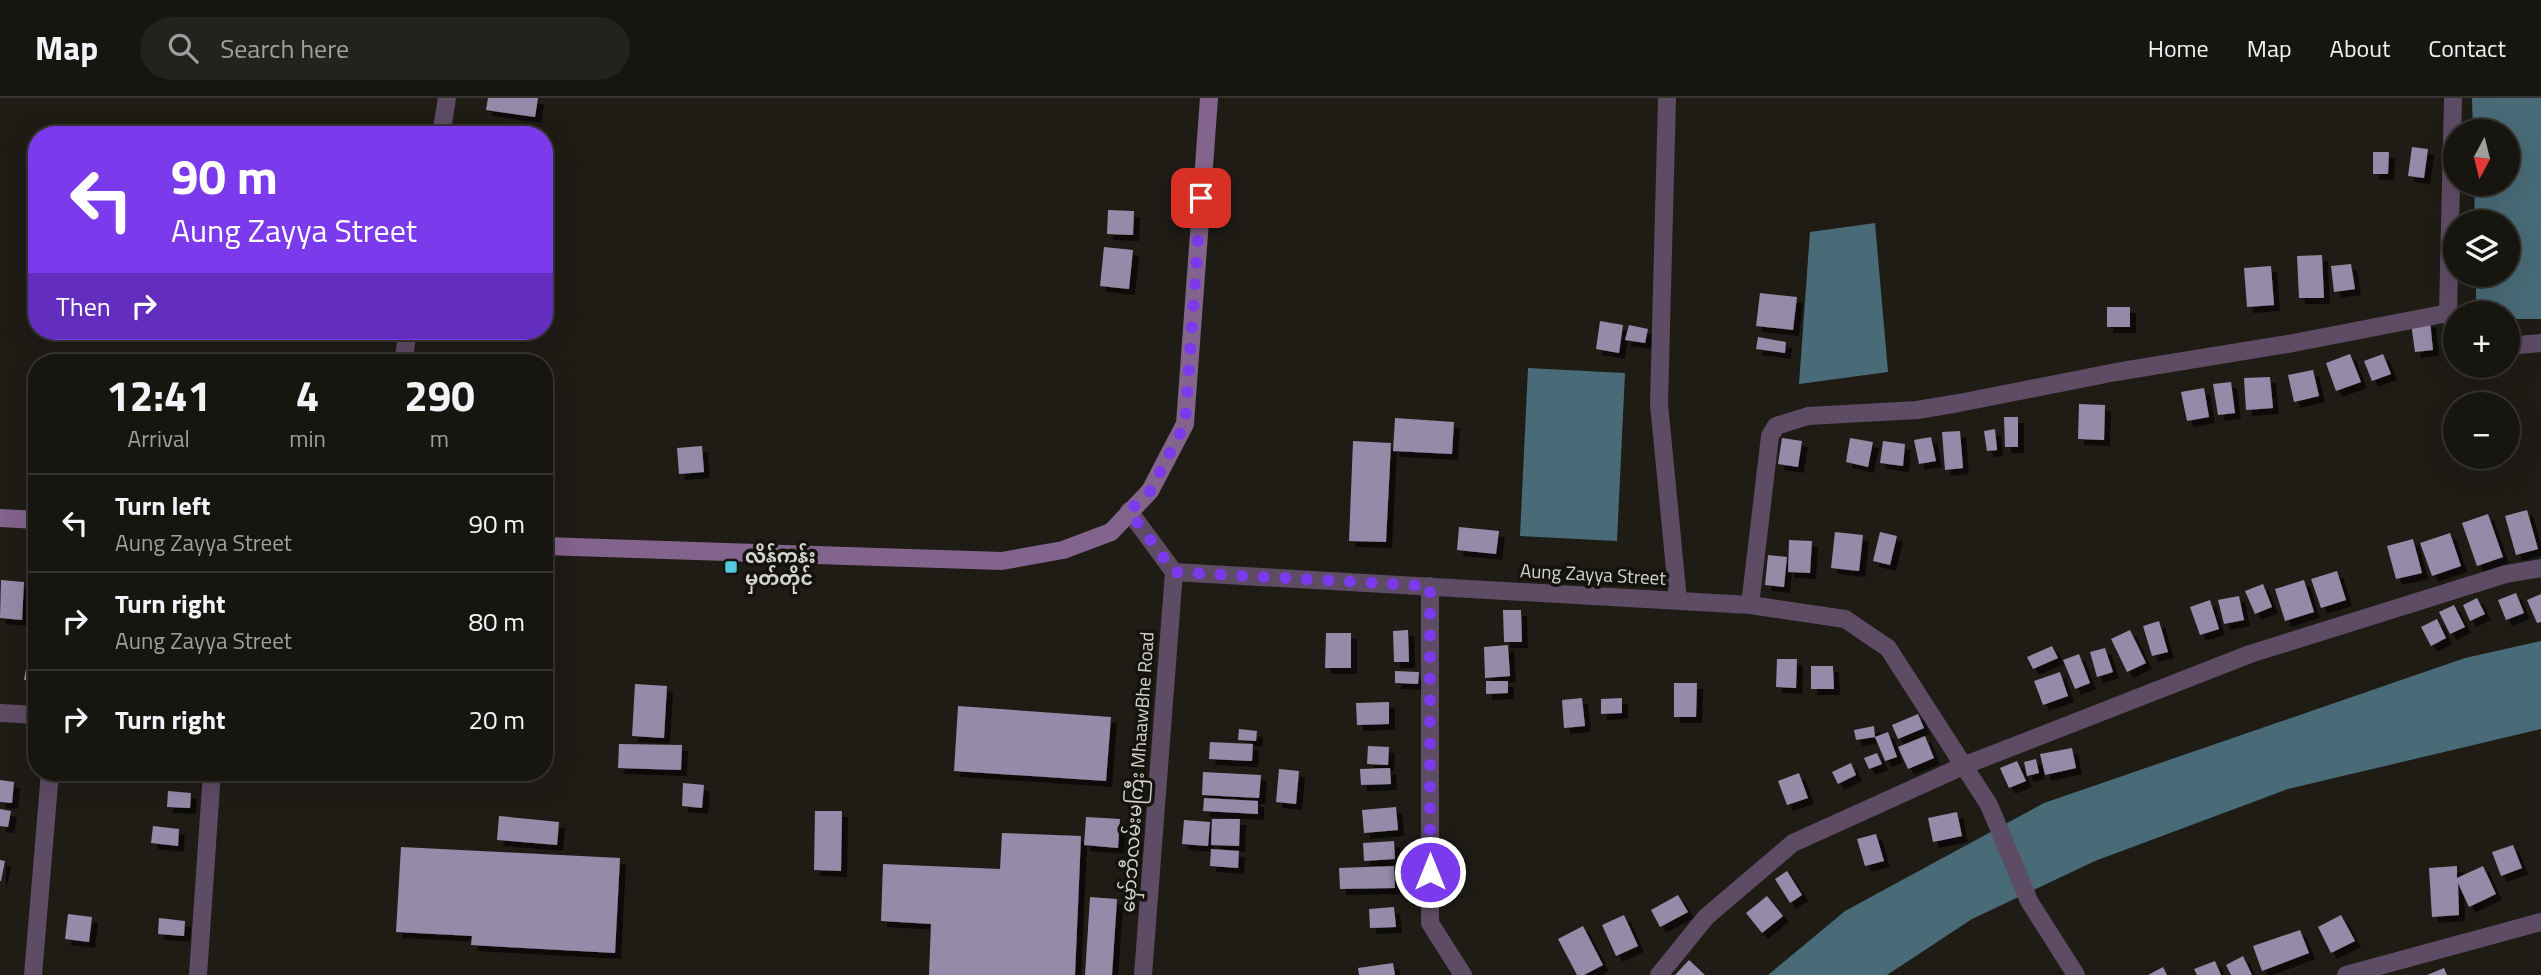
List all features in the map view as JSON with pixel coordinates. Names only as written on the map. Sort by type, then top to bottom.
[{"type":"street","points":[[442,126],[447,98]]},
{"type":"street","points":[[553,546],[1002,561],[1063,550],[1111,533],[1150,491],[1185,424],[1209,98]]},
{"type":"street","points":[[1667,98],[1659,404],[1678,600]]},
{"type":"street","points":[[2451,301],[2453,98]]},
{"type":"street","points":[[1750,605],[1770,436],[1776,426],[1808,416],[1917,410],[2116,372],[2443,320]]},
{"type":"street","points":[[2520,345],[2541,343]]},
{"type":"street","points":[[1129,511],[1174,572]]},
{"type":"street","points":[[0,519],[28,520]]},
{"type":"street","points":[[1659,975],[1706,917],[1793,842],[1963,766],[2250,654],[2506,574],[2541,568]]},
{"type":"street","name":"Aung Zayya Street","points":[[1174,572],[1750,605],[1845,619],[1888,648],[1989,805],[2029,901],[2076,975]]},
{"type":"street","name":"မှော်ဘီလမ်းမကြီး MhaawBhe Road","points":[[1143,975],[1174,572]]},
{"type":"street","points":[[1430,586],[1430,923],[1463,975]]},
{"type":"street","points":[[0,713],[28,715]]},
{"type":"street","points":[[33,975],[49,781]]},
{"type":"street","points":[[198,975],[211,781]]},
{"type":"street","points":[[2346,975],[2541,922]]},
{"type":"water","points":[[2472,98],[2541,98],[2541,319],[2520,319],[2520,301],[2476,301],[2476,287],[2520,287],[2520,210],[2475,210],[2474,196],[2520,196],[2520,119],[2473,119]]},
{"type":"water","points":[[1875,223],[1888,372],[1799,384],[1810,232]]},
{"type":"water","points":[[1528,368],[1625,373],[1617,541],[1520,536]]},
{"type":"water","points":[[2541,641],[2541,729],[2288,789],[2095,861],[1972,919],[1887,975],[1768,975],[1845,911],[2044,803],[2465,658]]},
{"type":"building","points":[[488,98],[538,98],[535,117],[486,110]]},
{"type":"building","points":[[2412,147],[2428,149],[2424,178],[2408,176]]},
{"type":"building","points":[[2373,152],[2389,152],[2388,174],[2373,174]]},
{"type":"building","points":[[1108,210],[1134,211],[1133,235],[1107,234]]},
{"type":"building","points":[[1104,247],[1133,250],[1129,289],[1100,286]]},
{"type":"building","points":[[2322,255],[2324,298],[2299,298],[2297,256]]},
{"type":"building","points":[[2351,264],[2355,289],[2334,292],[2331,266]]},
{"type":"building","points":[[2271,266],[2274,305],[2247,307],[2244,268]]},
{"type":"building","points":[[1760,293],[1797,297],[1793,330],[1756,326]]},
{"type":"building","points":[[2107,307],[2130,307],[2130,327],[2107,327]]},
{"type":"building","points":[[1600,321],[1623,325],[1619,353],[1596,349]]},
{"type":"building","points":[[2430,321],[2433,350],[2415,352],[2411,323]]},
{"type":"building","points":[[1629,325],[1648,329],[1645,343],[1625,340]]},
{"type":"building","points":[[1758,337],[1786,342],[1785,353],[1756,349]]},
{"type":"building","points":[[2350,354],[2361,382],[2336,391],[2326,363]]},
{"type":"building","points":[[2383,354],[2391,374],[2372,381],[2364,361]]},
{"type":"building","points":[[2313,370],[2319,396],[2294,402],[2288,375]]},
{"type":"building","points":[[2270,377],[2273,408],[2246,410],[2244,378]]},
{"type":"building","points":[[2231,382],[2235,413],[2218,415],[2213,384]]},
{"type":"building","points":[[2204,388],[2209,417],[2187,421],[2181,392]]},
{"type":"building","points":[[2079,404],[2105,405],[2104,440],[2078,439]]},
{"type":"building","points":[[2004,417],[2018,417],[2018,447],[2005,447]]},
{"type":"building","points":[[1395,418],[1454,422],[1452,454],[1393,451]]},
{"type":"building","points":[[1995,429],[1997,450],[1987,451],[1984,431]]},
{"type":"building","points":[[1960,431],[1963,468],[1945,470],[1942,432]]},
{"type":"building","points":[[1931,437],[1936,461],[1919,464],[1914,440]]},
{"type":"building","points":[[1782,438],[1802,441],[1798,467],[1778,464]]},
{"type":"building","points":[[1850,438],[1873,442],[1868,467],[1846,462]]},
{"type":"building","points":[[1353,441],[1391,443],[1386,542],[1349,541]]},
{"type":"building","points":[[1883,441],[1905,444],[1903,466],[1880,463]]},
{"type":"building","points":[[702,446],[704,472],[679,474],[677,448]]},
{"type":"building","points":[[2527,510],[2538,549],[2516,555],[2505,516]]},
{"type":"building","points":[[2488,514],[2503,557],[2477,566],[2462,523]]},
{"type":"building","points":[[1459,527],[1499,531],[1496,554],[1457,550]]},
{"type":"building","points":[[1835,532],[1863,535],[1859,571],[1831,568]]},
{"type":"building","points":[[1880,532],[1897,536],[1890,565],[1873,561]]},
{"type":"building","points":[[2450,533],[2461,566],[2432,576],[2420,543]]},
{"type":"building","points":[[2413,539],[2422,573],[2396,579],[2387,546]]},
{"type":"building","points":[[1789,540],[1812,541],[1810,573],[1788,572]]},
{"type":"building","points":[[1768,555],[1787,557],[1784,587],[1765,585]]},
{"type":"building","points":[[2337,571],[2346,600],[2321,608],[2311,579]]},
{"type":"building","points":[[1,580],[24,582],[22,620],[0,618]]},
{"type":"building","points":[[2304,580],[2314,612],[2285,621],[2275,589]]},
{"type":"building","points":[[2263,584],[2272,607],[2255,614],[2245,591]]},
{"type":"building","points":[[2516,593],[2524,613],[2506,620],[2498,600]]},
{"type":"building","points":[[2541,594],[2541,622],[2537,623],[2527,600]]},
{"type":"building","points":[[2239,596],[2244,620],[2224,624],[2218,600]]},
{"type":"building","points":[[2477,598],[2485,614],[2470,621],[2463,605]]},
{"type":"building","points":[[2210,600],[2219,629],[2200,635],[2190,607]]},
{"type":"building","points":[[2454,605],[2465,627],[2450,634],[2439,612]]},
{"type":"building","points":[[1503,610],[1521,610],[1522,642],[1504,642]]},
{"type":"building","points":[[2437,619],[2446,638],[2431,646],[2421,627]]},
{"type":"building","points":[[2159,621],[2168,652],[2152,656],[2143,626]]},
{"type":"building","points":[[1408,630],[1409,662],[1394,662],[1393,631]]},
{"type":"building","points":[[2130,630],[2146,663],[2127,672],[2111,639]]},
{"type":"building","points":[[1326,633],[1351,633],[1351,668],[1325,668]]},
{"type":"building","points":[[1508,645],[1510,676],[1485,678],[1484,647]]},
{"type":"building","points":[[2052,646],[2058,658],[2033,669],[2027,657]]},
{"type":"building","points":[[2105,648],[2113,672],[2097,677],[2090,652]]},
{"type":"building","points":[[2079,654],[2090,683],[2075,689],[2063,660]]},
{"type":"building","points":[[28,657],[28,681],[24,680]]},
{"type":"building","points":[[1777,659],[1797,659],[1796,688],[1776,687]]},
{"type":"building","points":[[1811,666],[1833,666],[1834,689],[1811,689]]},
{"type":"building","points":[[1395,671],[1419,672],[1418,684],[1395,683]]},
{"type":"building","points":[[2060,672],[2068,696],[2043,705],[2034,681]]},
{"type":"building","points":[[1486,681],[1508,681],[1508,693],[1486,694]]},
{"type":"building","points":[[1674,683],[1697,683],[1696,717],[1674,717]]},
{"type":"building","points":[[635,684],[667,686],[664,738],[632,736]]},
{"type":"building","points":[[1582,698],[1585,726],[1564,728],[1562,700]]},
{"type":"building","points":[[1622,698],[1622,713],[1601,714],[1601,699]]},
{"type":"building","points":[[1389,702],[1389,724],[1357,725],[1356,703]]},
{"type":"building","points":[[958,706],[1111,717],[1106,781],[954,771]]},
{"type":"building","points":[[1918,714],[1924,728],[1898,739],[1892,725]]},
{"type":"building","points":[[1874,726],[1875,737],[1856,740],[1854,730]]},
{"type":"building","points":[[1239,729],[1257,731],[1256,741],[1238,740]]},
{"type":"building","points":[[1888,732],[1897,757],[1885,761],[1875,737]]},
{"type":"building","points":[[1925,736],[1934,758],[1908,769],[1898,747]]},
{"type":"building","points":[[1210,742],[1253,744],[1252,761],[1209,759]]},
{"type":"building","points":[[619,744],[682,745],[681,770],[618,768]]},
{"type":"building","points":[[1368,746],[1389,747],[1388,765],[1367,764]]},
{"type":"building","points":[[2072,748],[2076,768],[2045,775],[2040,754]]},
{"type":"building","points":[[1877,753],[1882,764],[1869,769],[1864,758]]},
{"type":"building","points":[[2036,759],[2039,773],[2027,776],[2024,762]]},
{"type":"building","points":[[2017,761],[2026,781],[2009,788],[2000,768]]},
{"type":"building","points":[[1851,763],[1856,775],[1838,784],[1832,772]]},
{"type":"building","points":[[1390,768],[1391,784],[1361,785],[1360,769]]},
{"type":"building","points":[[1279,769],[1299,771],[1296,804],[1276,802]]},
{"type":"building","points":[[1203,772],[1261,775],[1259,798],[1202,795]]},
{"type":"building","points":[[1799,773],[1808,798],[1787,805],[1778,781]]},
{"type":"building","points":[[0,780],[14,782],[12,803],[0,802]]},
{"type":"building","points":[[683,783],[704,785],[702,808],[682,806]]},
{"type":"building","points":[[168,791],[191,793],[190,808],[167,807]]},
{"type":"building","points":[[1204,798],[1258,801],[1258,814],[1203,811]]},
{"type":"building","points":[[1396,807],[1398,830],[1364,833],[1362,810]]},
{"type":"building","points":[[0,809],[11,811],[8,827],[0,826]]},
{"type":"building","points":[[815,811],[842,811],[841,871],[814,870]]},
{"type":"building","points":[[1957,812],[1962,836],[1933,842],[1928,818]]},
{"type":"building","points":[[499,816],[559,822],[557,845],[497,840]]},
{"type":"building","points":[[1086,817],[1120,819],[1118,848],[1084,845]]},
{"type":"building","points":[[1212,819],[1240,819],[1239,846],[1211,845]]},
{"type":"building","points":[[1184,820],[1210,822],[1208,846],[1182,844]]},
{"type":"building","points":[[153,826],[179,829],[178,846],[151,843]]},
{"type":"building","points":[[1002,833],[1081,836],[1075,975],[929,975],[931,924],[881,921],[883,864],[1000,869]]},
{"type":"building","points":[[1876,834],[1884,861],[1865,866],[1857,839]]},
{"type":"building","points":[[1394,841],[1395,859],[1364,861],[1363,843]]},
{"type":"building","points":[[2513,845],[2522,868],[2501,876],[2492,852]]},
{"type":"building","points":[[401,847],[620,858],[615,953],[471,945],[472,936],[396,932]]},
{"type":"building","points":[[1211,849],[1239,851],[1238,868],[1210,866]]},
{"type":"building","points":[[0,860],[5,861],[1,881],[0,881]]},
{"type":"building","points":[[1394,866],[1395,888],[1340,889],[1339,868]]},
{"type":"building","points":[[2457,866],[2457,878],[2483,866],[2496,894],[2469,907],[2458,883],[2459,915],[2432,917],[2429,868]]},
{"type":"building","points":[[1787,871],[1802,895],[1790,903],[1775,879]]},
{"type":"building","points":[[1678,895],[1688,912],[1660,927],[1651,910]]},
{"type":"building","points":[[1767,896],[1783,916],[1762,933],[1746,913]]},
{"type":"building","points":[[1090,897],[1117,899],[1112,975],[1085,975]]},
{"type":"building","points":[[1394,907],[1396,927],[1370,928],[1369,909]]},
{"type":"building","points":[[68,914],[92,917],[89,942],[65,939]]},
{"type":"building","points":[[1624,915],[1638,946],[1616,956],[1602,925]]},
{"type":"building","points":[[2341,915],[2355,941],[2331,953],[2318,927]]},
{"type":"building","points":[[159,918],[185,921],[184,936],[158,934]]},
{"type":"building","points":[[1583,926],[1603,965],[1584,975],[1577,975],[1558,939]]},
{"type":"building","points":[[2300,930],[2309,953],[2262,971],[2253,946]]},
{"type":"building","points":[[2243,956],[2252,975],[2231,975],[2226,965]]},
{"type":"building","points":[[1689,960],[1705,975],[1675,975]]},
{"type":"building","points":[[2215,961],[2221,975],[2197,975],[2194,969]]},
{"type":"building","points":[[1393,963],[1395,975],[1359,975],[1358,968]]},
{"type":"building","points":[[2163,967],[2167,975],[2148,975]]},
{"type":"building","points":[[2444,968],[2447,975],[2427,975]]},
{"type":"place","name":"လိန်ကုန်း မှတ်တိုင်","points":[[731,567]]},
{"type":"route","points":[[1201,198],[1185,424],[1150,491],[1129,511],[1174,572],[1430,586],[1430,872]]}]
